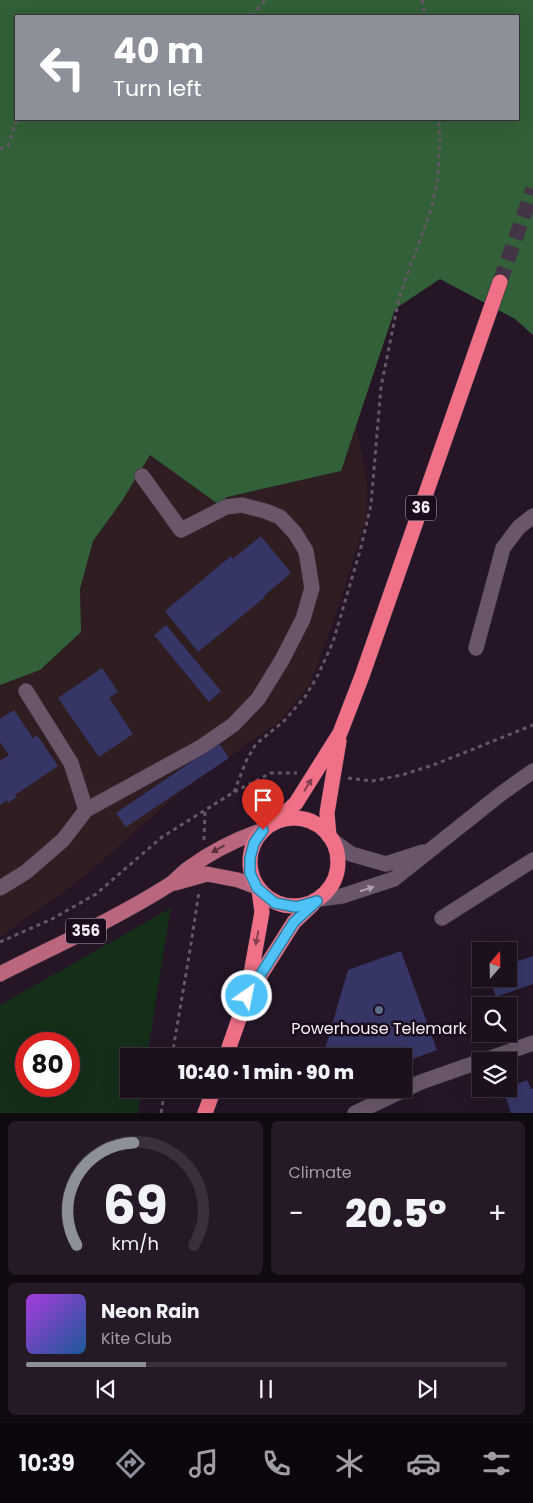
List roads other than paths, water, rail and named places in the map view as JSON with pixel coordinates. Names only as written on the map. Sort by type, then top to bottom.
[{"type":"highway","name":"36","points":[[229,1048],[247,996],[262,912],[258,889],[250,873],[250,858],[254,843],[263,830],[276,822],[296,803],[340,732],[366,666],[500,282]]},
{"type":"highway","name":"36","points":[[247,996],[294,922],[334,883],[338,861],[331,838],[327,813],[340,732]]},
{"type":"highway","name":"36","points":[[276,822],[295,818],[314,823],[331,838]]},
{"type":"highway","points":[[258,889],[275,903],[296,907],[318,900]]},
{"type":"highway","points":[[205,1113],[211,1098]]},
{"type":"main road","name":"356","points":[[0,974],[85,932],[171,884],[190,867],[218,849],[242,837],[263,830]]},
{"type":"main road","name":"356","points":[[171,884],[207,874],[238,880],[258,889]]},
{"type":"street","points":[[0,888],[26,872],[63,840],[86,810],[201,747],[233,725],[258,699],[282,660],[303,619],[312,588],[306,551],[295,533],[280,517],[265,510],[242,505],[226,507],[181,530],[142,476]]},
{"type":"street","points":[[476,648],[503,548],[519,527],[533,516]]},
{"type":"street","points":[[26,692],[71,763],[86,810]]},
{"type":"street","points":[[318,900],[342,896],[394,879],[502,793],[533,772]]},
{"type":"street","points":[[331,838],[351,854],[386,864],[429,850]]},
{"type":"street","points":[[442,918],[533,860]]},
{"type":"street","points":[[509,1052],[533,1044]]},
{"type":"street","points":[[355,1113],[421,1082],[472,1064]]},
{"type":"tunnel","points":[[500,282],[533,189]]},
{"type":"place","name":"Powerhouse Telemark","points":[[379,1010]]}]
